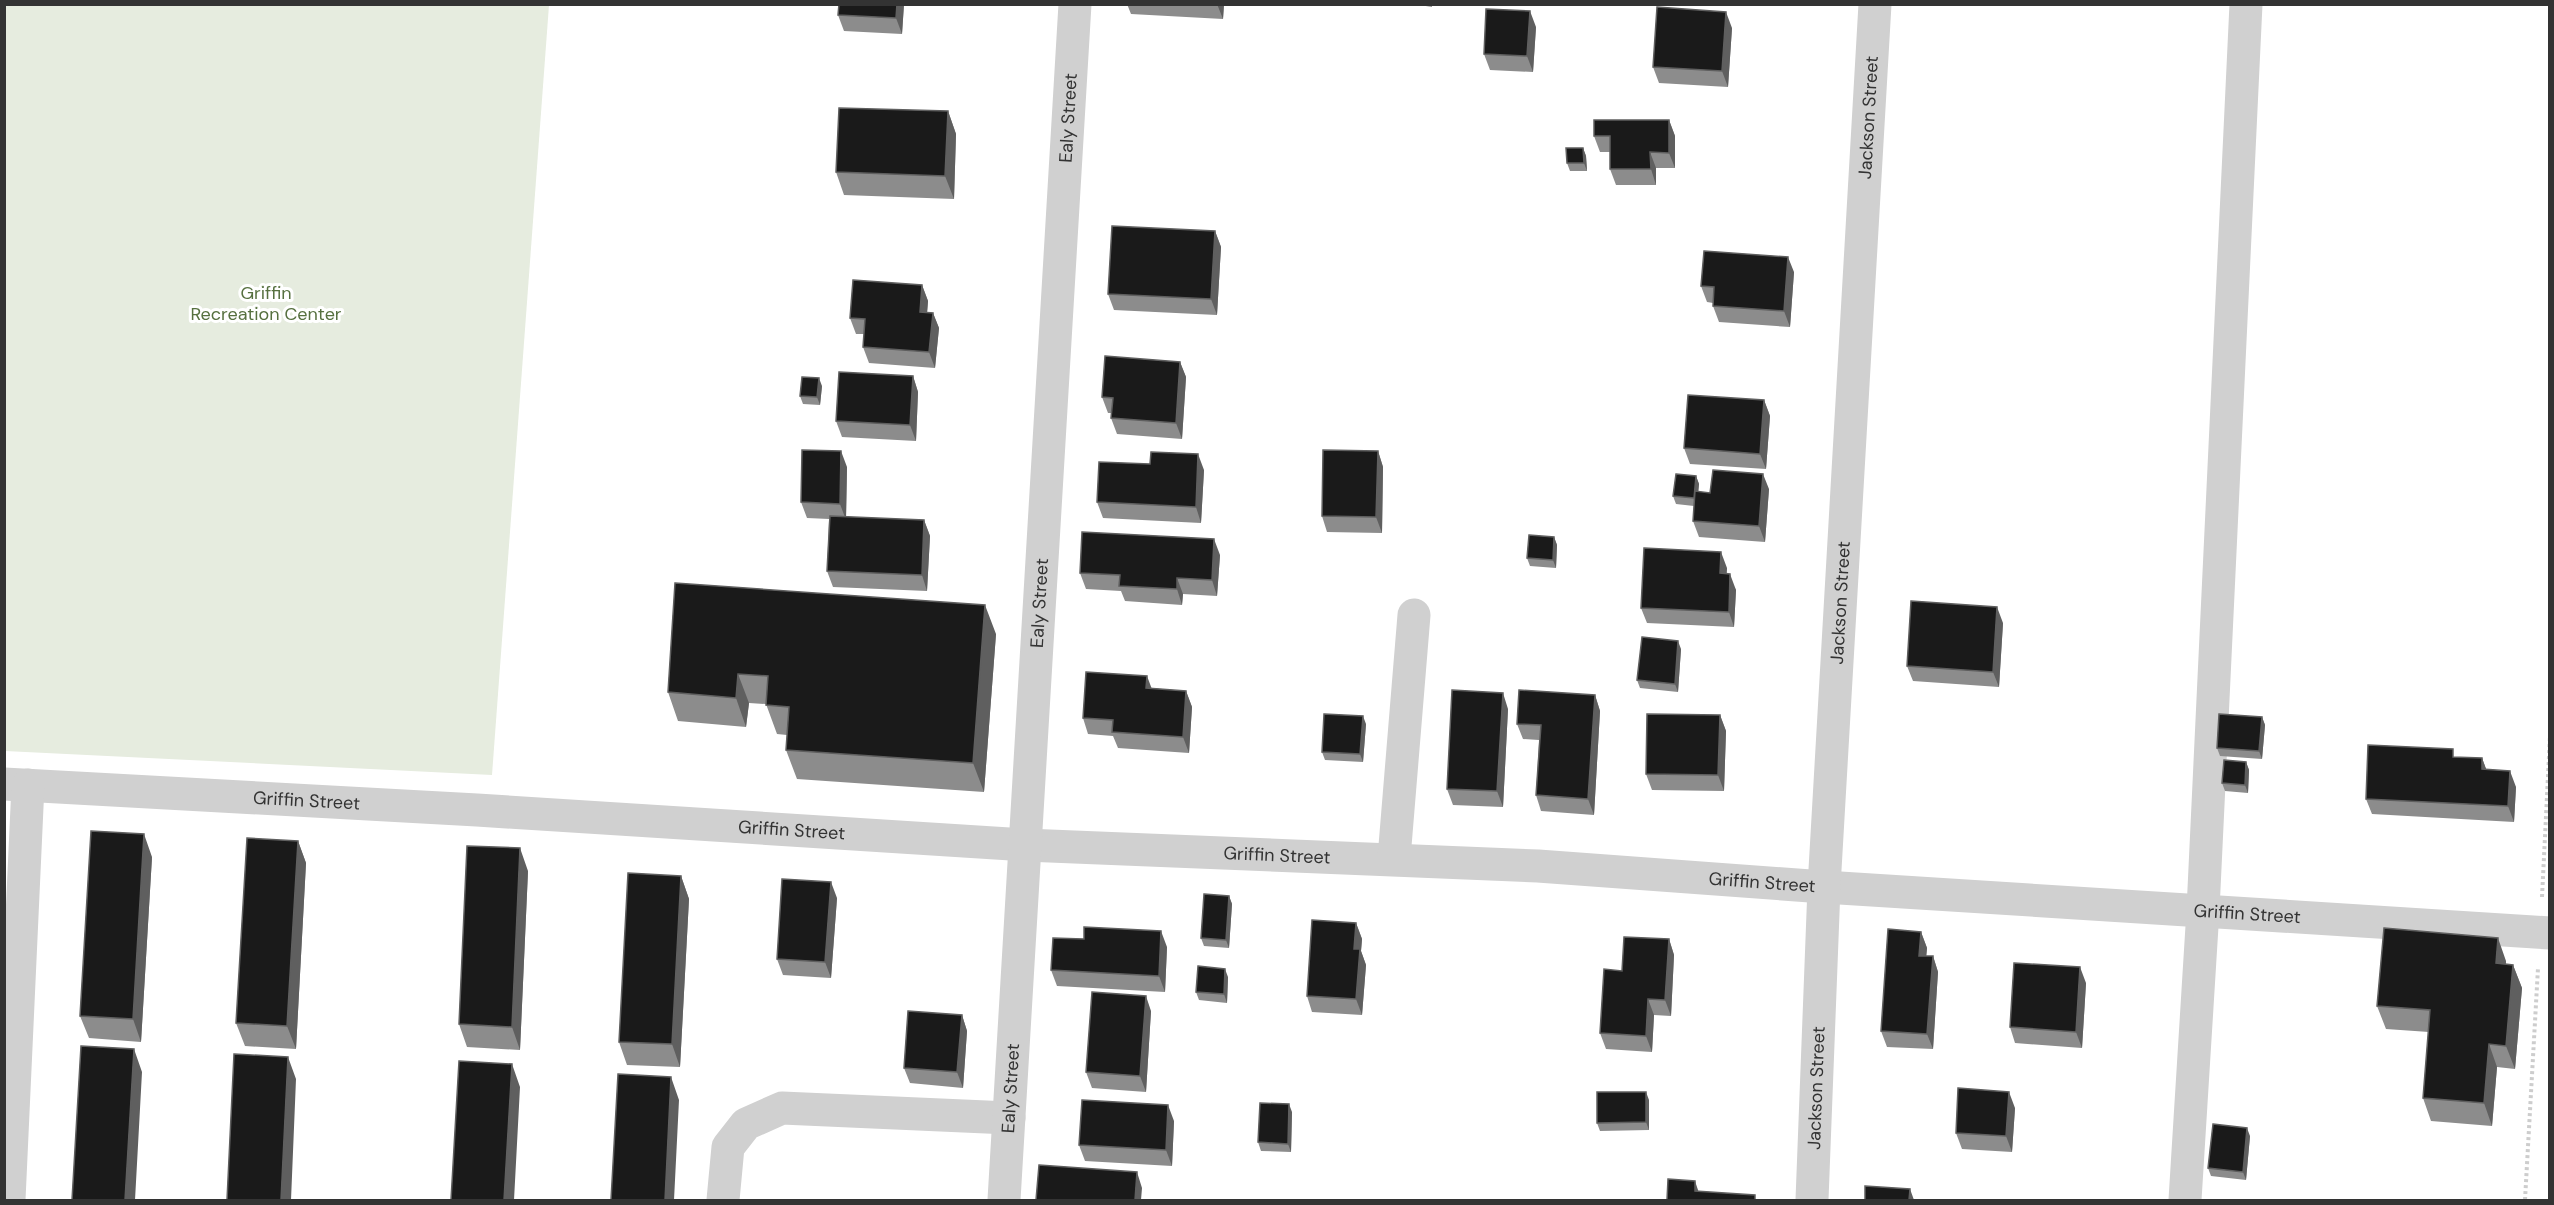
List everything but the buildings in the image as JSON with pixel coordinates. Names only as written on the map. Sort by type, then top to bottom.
[{"type":"street","name":"Ealy Street","points":[[1004,1200],[1075,4]]},
{"type":"street","name":"Jackson Street","points":[[1812,1200],[1824,887],[1875,4]]},
{"type":"street","points":[[2185,1200],[2203,910],[2246,4]]},
{"type":"street","points":[[1394,858],[1414,615]]},
{"type":"street","name":"Griffin Street","points":[[16,784],[1025,844],[1394,858],[1538,866],[1824,887],[2550,933]]},
{"type":"street","points":[[9,1200],[16,784]]},
{"type":"street","points":[[723,1200],[728,1147],[746,1124],[782,1108],[1009,1118]]},
{"type":"green space","name":"Griffin Recreation Center","points":[[5,4],[549,5],[492,775],[5,751]]}]
